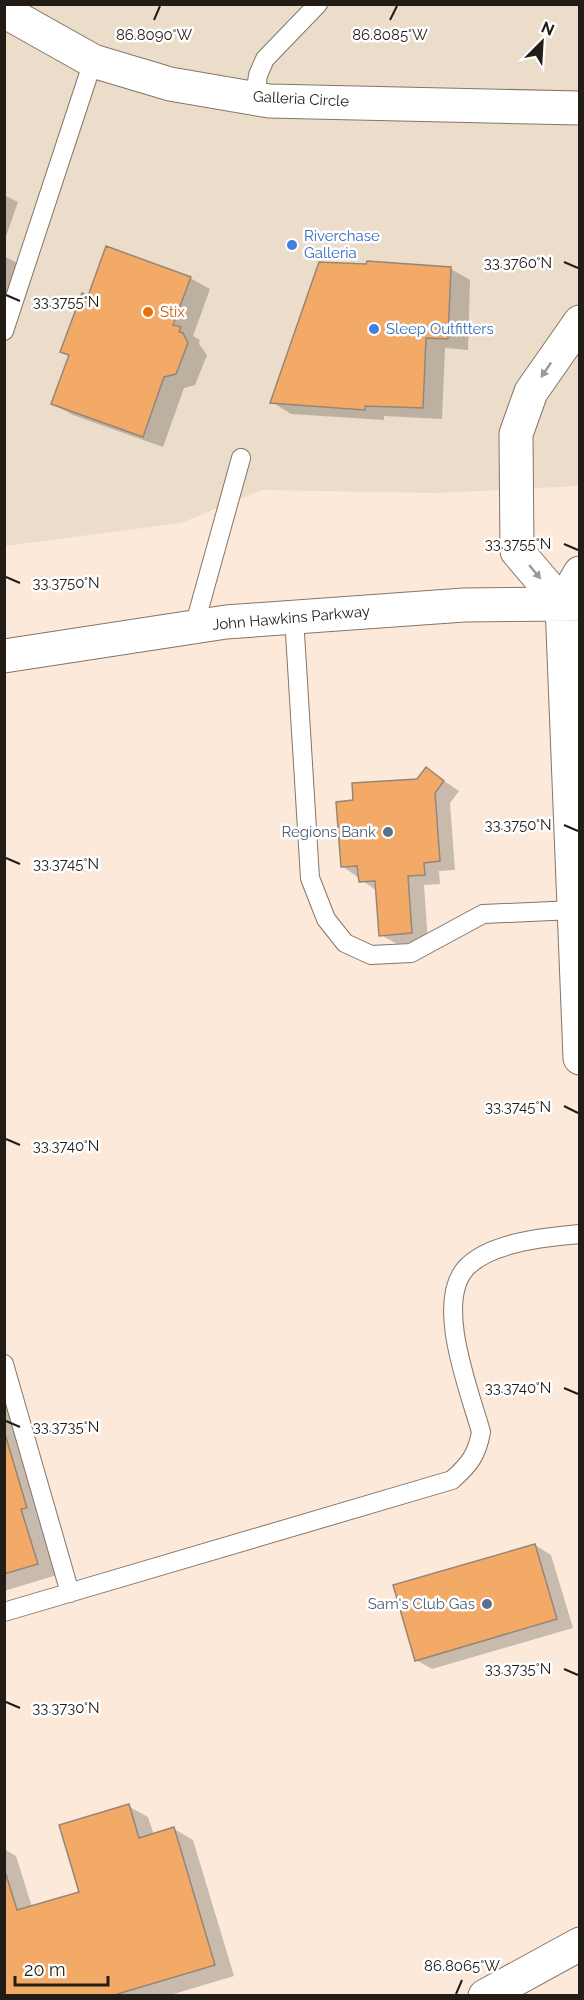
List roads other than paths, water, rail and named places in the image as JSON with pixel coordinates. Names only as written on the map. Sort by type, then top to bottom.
[{"type":"street","name":"Galleria Circle","points":[[4,11],[93,61],[170,84],[255,98],[579,108]]},
{"type":"street","points":[[571,604],[517,551],[516,434],[531,392],[579,322]]},
{"type":"street","points":[[579,573],[571,604],[574,910],[579,1058]]},
{"type":"street","name":"John Hawkins Parkway","points":[[4,656],[194,627],[294,617],[464,605],[571,604]]},
{"type":"street","points":[[484,1995],[579,1944]]},
{"type":"lane","points":[[255,98],[258,75],[265,58],[318,4]]},
{"type":"lane","points":[[4,331],[93,61]]},
{"type":"lane","points":[[194,627],[241,458]]},
{"type":"lane","points":[[294,617],[310,878],[326,919],[345,943],[371,955],[411,953],[483,914],[574,910]]},
{"type":"lane","points":[[4,1612],[452,1480],[470,1465],[478,1449],[481,1432],[453,1330],[456,1285],[466,1268],[490,1253],[532,1240],[579,1234]]},
{"type":"lane","points":[[4,1364],[70,1593]]},
{"type":"place","name":"Riverchase Galleria","points":[[292,245]]},
{"type":"place","name":"Stix","points":[[148,312]]},
{"type":"place","name":"Sleep Outfitters","points":[[374,329]]},
{"type":"place","name":"Regions Bank","points":[[388,832]]},
{"type":"place","name":"Sam's Club Gas","points":[[487,1604]]}]
